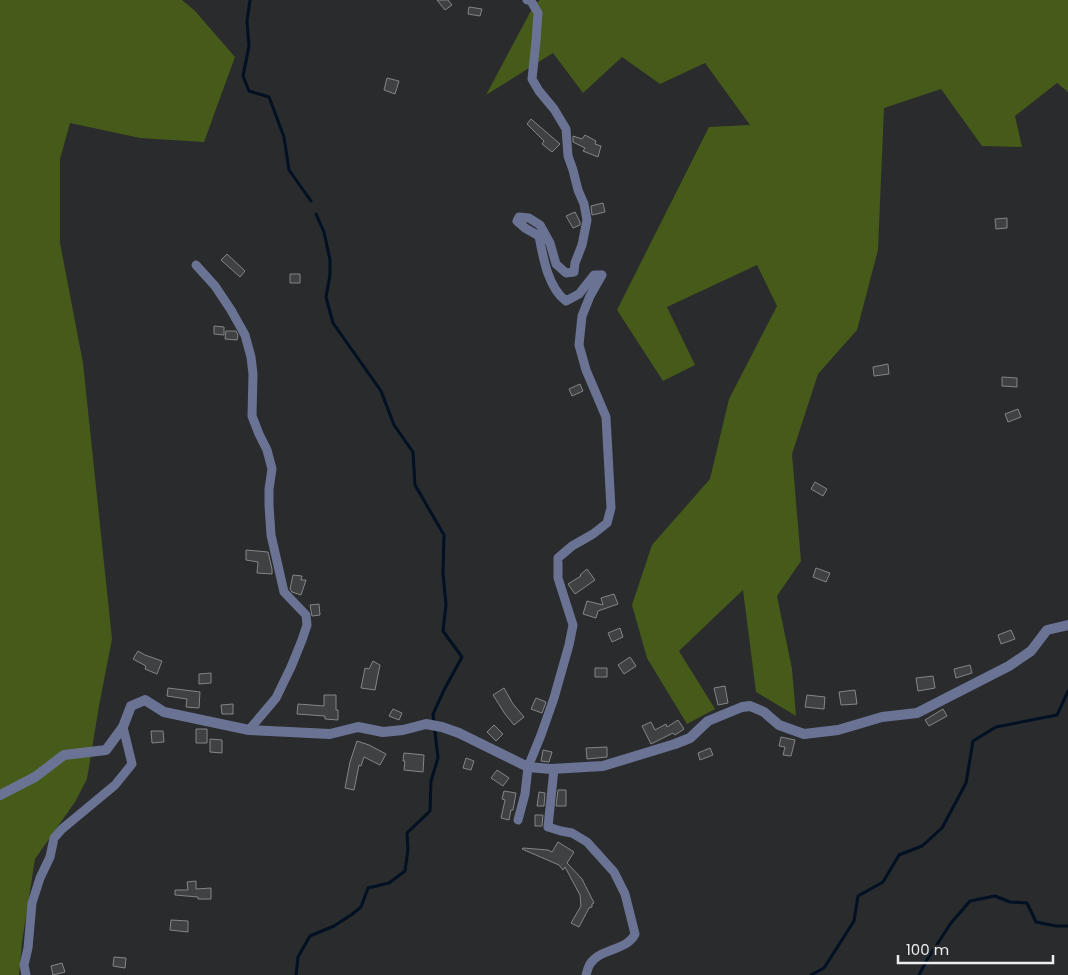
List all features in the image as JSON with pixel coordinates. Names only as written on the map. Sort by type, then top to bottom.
[{"type":"street","points":[[518,820],[528,767],[542,735],[554,698],[573,625],[558,578],[558,558],[572,546],[593,534],[607,523],[611,508],[606,417],[586,370],[579,345],[582,316],[590,296],[602,275],[594,275],[579,294],[566,301],[555,287],[547,271],[539,236],[517,221],[519,217],[529,218],[540,225],[550,243],[556,264],[566,273],[574,272],[587,220],[584,204],[568,156],[566,129],[532,79],[538,13],[531,1],[527,0]]},
{"type":"street","points":[[196,265],[215,286],[245,335],[251,356],[253,374],[252,416],[267,450],[272,469],[269,489],[271,535],[284,592],[306,615],[307,625],[302,640],[280,690],[276,698],[249,730]]},
{"type":"street","points":[[0,795],[35,777],[64,755],[106,750],[123,726],[131,706],[145,700],[164,712],[249,730],[330,734],[358,727],[383,732],[403,730],[426,724],[459,733],[528,767],[554,769],[603,766],[690,738],[708,721],[742,707],[750,706],[764,712],[779,725],[804,734],[838,730],[882,717],[917,713],[1009,666],[1031,651],[1047,630],[1068,625]]},
{"type":"street","points":[[26,975],[24,965],[28,948],[32,903],[40,878],[50,857],[54,838],[62,829],[115,785],[132,764],[123,726]]},
{"type":"street","points":[[554,769],[548,827],[572,832],[588,842],[614,872],[624,894],[635,934],[626,944],[598,956],[590,964],[586,975]]},
{"type":"green space","points":[[0,0],[182,0],[195,11],[235,57],[204,142],[140,138],[70,123],[60,159],[60,243],[83,363],[112,639],[87,779],[75,802],[35,859],[22,942],[19,975],[0,975]]},
{"type":"green space","points":[[540,0],[1068,0],[1068,92],[1057,83],[1015,116],[1022,147],[982,146],[941,89],[884,108],[878,250],[857,330],[818,374],[792,454],[801,561],[777,596],[792,669],[796,716],[756,692],[743,590],[679,651],[715,709],[687,724],[647,658],[632,605],[652,545],[710,479],[729,399],[777,306],[757,265],[667,307],[695,365],[663,381],[617,310],[709,127],[750,125],[705,63],[660,84],[622,57],[583,93],[553,53],[486,95],[534,5]]},
{"type":"building","points":[[437,0],[448,0],[452,5],[445,10]]},
{"type":"building","points":[[469,7],[482,9],[480,16],[468,14]]},
{"type":"building","points":[[387,78],[399,81],[395,94],[384,90]]},
{"type":"building","points":[[531,119],[560,144],[552,152],[542,144],[544,141],[527,124]]},
{"type":"building","points":[[585,135],[596,141],[595,144],[601,146],[598,157],[583,151],[585,148],[573,142],[573,136],[582,139]]},
{"type":"building","points":[[603,203],[605,212],[592,215],[591,206]]},
{"type":"building","points":[[575,212],[580,225],[573,228],[566,216]]},
{"type":"building","points":[[1007,218],[1007,228],[996,229],[995,219]]},
{"type":"building","points":[[227,254],[245,271],[240,277],[221,260]]},
{"type":"building","points":[[290,274],[300,274],[300,283],[290,283]]},
{"type":"building","points":[[214,326],[224,327],[224,335],[214,334]]},
{"type":"building","points":[[226,331],[236,331],[238,335],[237,340],[225,339]]},
{"type":"building","points":[[888,364],[889,374],[874,376],[873,367]]},
{"type":"building","points":[[1002,377],[1017,378],[1017,387],[1002,386]]},
{"type":"building","points":[[580,384],[583,391],[572,396],[569,389]]},
{"type":"building","points":[[1018,409],[1021,417],[1008,422],[1005,414]]},
{"type":"building","points":[[815,482],[827,489],[823,496],[811,489]]},
{"type":"building","points":[[246,550],[268,552],[272,574],[257,573],[258,562],[246,560]]},
{"type":"building","points":[[816,568],[830,573],[826,582],[813,577]]},
{"type":"building","points":[[587,569],[595,580],[575,594],[568,584],[581,576]]},
{"type":"building","points":[[293,575],[302,576],[301,580],[306,580],[301,595],[292,592],[290,589]]},
{"type":"building","points":[[614,594],[618,604],[598,611],[596,618],[583,614],[587,601],[603,605],[601,598]]},
{"type":"building","points":[[319,604],[320,615],[312,616],[310,605]]},
{"type":"building","points":[[620,628],[623,637],[612,642],[608,633]]},
{"type":"building","points":[[1011,630],[1015,639],[1001,644],[998,635]]},
{"type":"building","points":[[138,651],[162,661],[157,674],[145,669],[146,666],[133,659]]},
{"type":"building","points":[[630,657],[636,666],[624,674],[618,665]]},
{"type":"building","points":[[373,661],[380,665],[375,690],[361,688],[365,668],[369,669]]},
{"type":"building","points":[[970,665],[972,673],[956,678],[954,669]]},
{"type":"building","points":[[595,668],[607,668],[607,677],[595,677]]},
{"type":"building","points":[[211,673],[211,683],[199,684],[199,674]]},
{"type":"building","points":[[933,676],[935,688],[918,691],[916,678]]},
{"type":"building","points":[[725,686],[728,703],[718,705],[714,688]]},
{"type":"building","points":[[168,688],[200,692],[199,708],[186,707],[187,699],[167,696]]},
{"type":"building","points":[[504,688],[513,704],[524,717],[514,725],[493,695]]},
{"type":"building","points":[[855,690],[857,704],[841,705],[839,692]]},
{"type":"building","points":[[324,695],[336,695],[338,720],[325,719],[325,716],[297,714],[298,704],[324,706]]},
{"type":"building","points":[[807,695],[825,697],[824,709],[805,707]]},
{"type":"building","points":[[536,698],[546,702],[542,713],[531,709]]},
{"type":"building","points":[[233,704],[233,714],[222,714],[221,705]]},
{"type":"building","points":[[393,709],[402,713],[399,720],[389,716]]},
{"type":"building","points":[[943,709],[947,716],[929,726],[925,720]]},
{"type":"building","points":[[678,720],[684,729],[675,735],[673,733],[651,744],[642,726],[651,722],[655,730],[666,724],[667,727]]},
{"type":"building","points":[[494,725],[503,734],[496,741],[487,732]]},
{"type":"building","points":[[196,729],[207,729],[207,743],[196,743]]},
{"type":"building","points":[[151,731],[163,731],[164,742],[152,743]]},
{"type":"building","points":[[781,737],[795,740],[791,756],[783,755],[785,747],[779,746]]},
{"type":"building","points":[[210,739],[222,740],[222,753],[210,752]]},
{"type":"building","points":[[357,741],[386,754],[380,765],[364,757],[361,766],[359,765],[354,790],[345,788],[350,762]]},
{"type":"building","points":[[607,747],[607,757],[587,759],[586,748]]},
{"type":"building","points":[[710,748],[713,755],[700,760],[698,753]]},
{"type":"building","points":[[543,750],[552,752],[549,762],[541,761]]},
{"type":"building","points":[[404,753],[424,755],[423,772],[404,770]]},
{"type":"building","points":[[466,758],[474,761],[471,770],[463,768]]},
{"type":"building","points":[[497,770],[509,778],[503,786],[491,778]]},
{"type":"building","points":[[558,790],[566,790],[566,806],[556,806]]},
{"type":"building","points":[[504,791],[516,793],[509,820],[501,818],[505,800],[502,799]]},
{"type":"building","points":[[539,792],[545,793],[544,806],[537,806]]},
{"type":"building","points":[[535,815],[543,815],[542,826],[535,826]]},
{"type":"building","points":[[558,842],[574,852],[567,863],[582,879],[594,903],[589,908],[579,927],[571,923],[581,906],[580,895],[565,867],[563,870],[559,865],[522,849],[548,850],[552,852]]},
{"type":"building","points":[[196,881],[196,889],[211,888],[211,899],[175,895],[175,890],[188,890],[187,882]]},
{"type":"building","points":[[171,920],[188,921],[188,932],[170,930]]},
{"type":"building","points":[[114,957],[126,958],[125,968],[113,966]]},
{"type":"building","points":[[62,963],[65,972],[53,975],[51,966]]},
{"type":"waterway","points":[[250,0],[247,21],[249,46],[243,76],[249,91],[269,97],[284,137],[289,170],[311,201]]},
{"type":"waterway","points":[[296,975],[298,957],[310,936],[334,926],[361,907],[368,888],[389,883],[405,871],[408,849],[407,833],[430,811],[431,781],[438,758],[433,714],[462,657],[443,631],[446,605],[443,573],[444,535],[415,485],[413,452],[394,425],[381,391],[333,323],[326,297],[330,275],[330,260],[324,232],[316,214]]},
{"type":"waterway","points":[[811,975],[824,968],[854,921],[858,896],[883,882],[899,855],[922,846],[942,828],[966,783],[973,741],[996,727],[1057,715],[1068,691]]},
{"type":"waterway","points":[[919,975],[951,923],[970,901],[995,896],[1010,902],[1027,903],[1036,922],[1068,926]]}]
